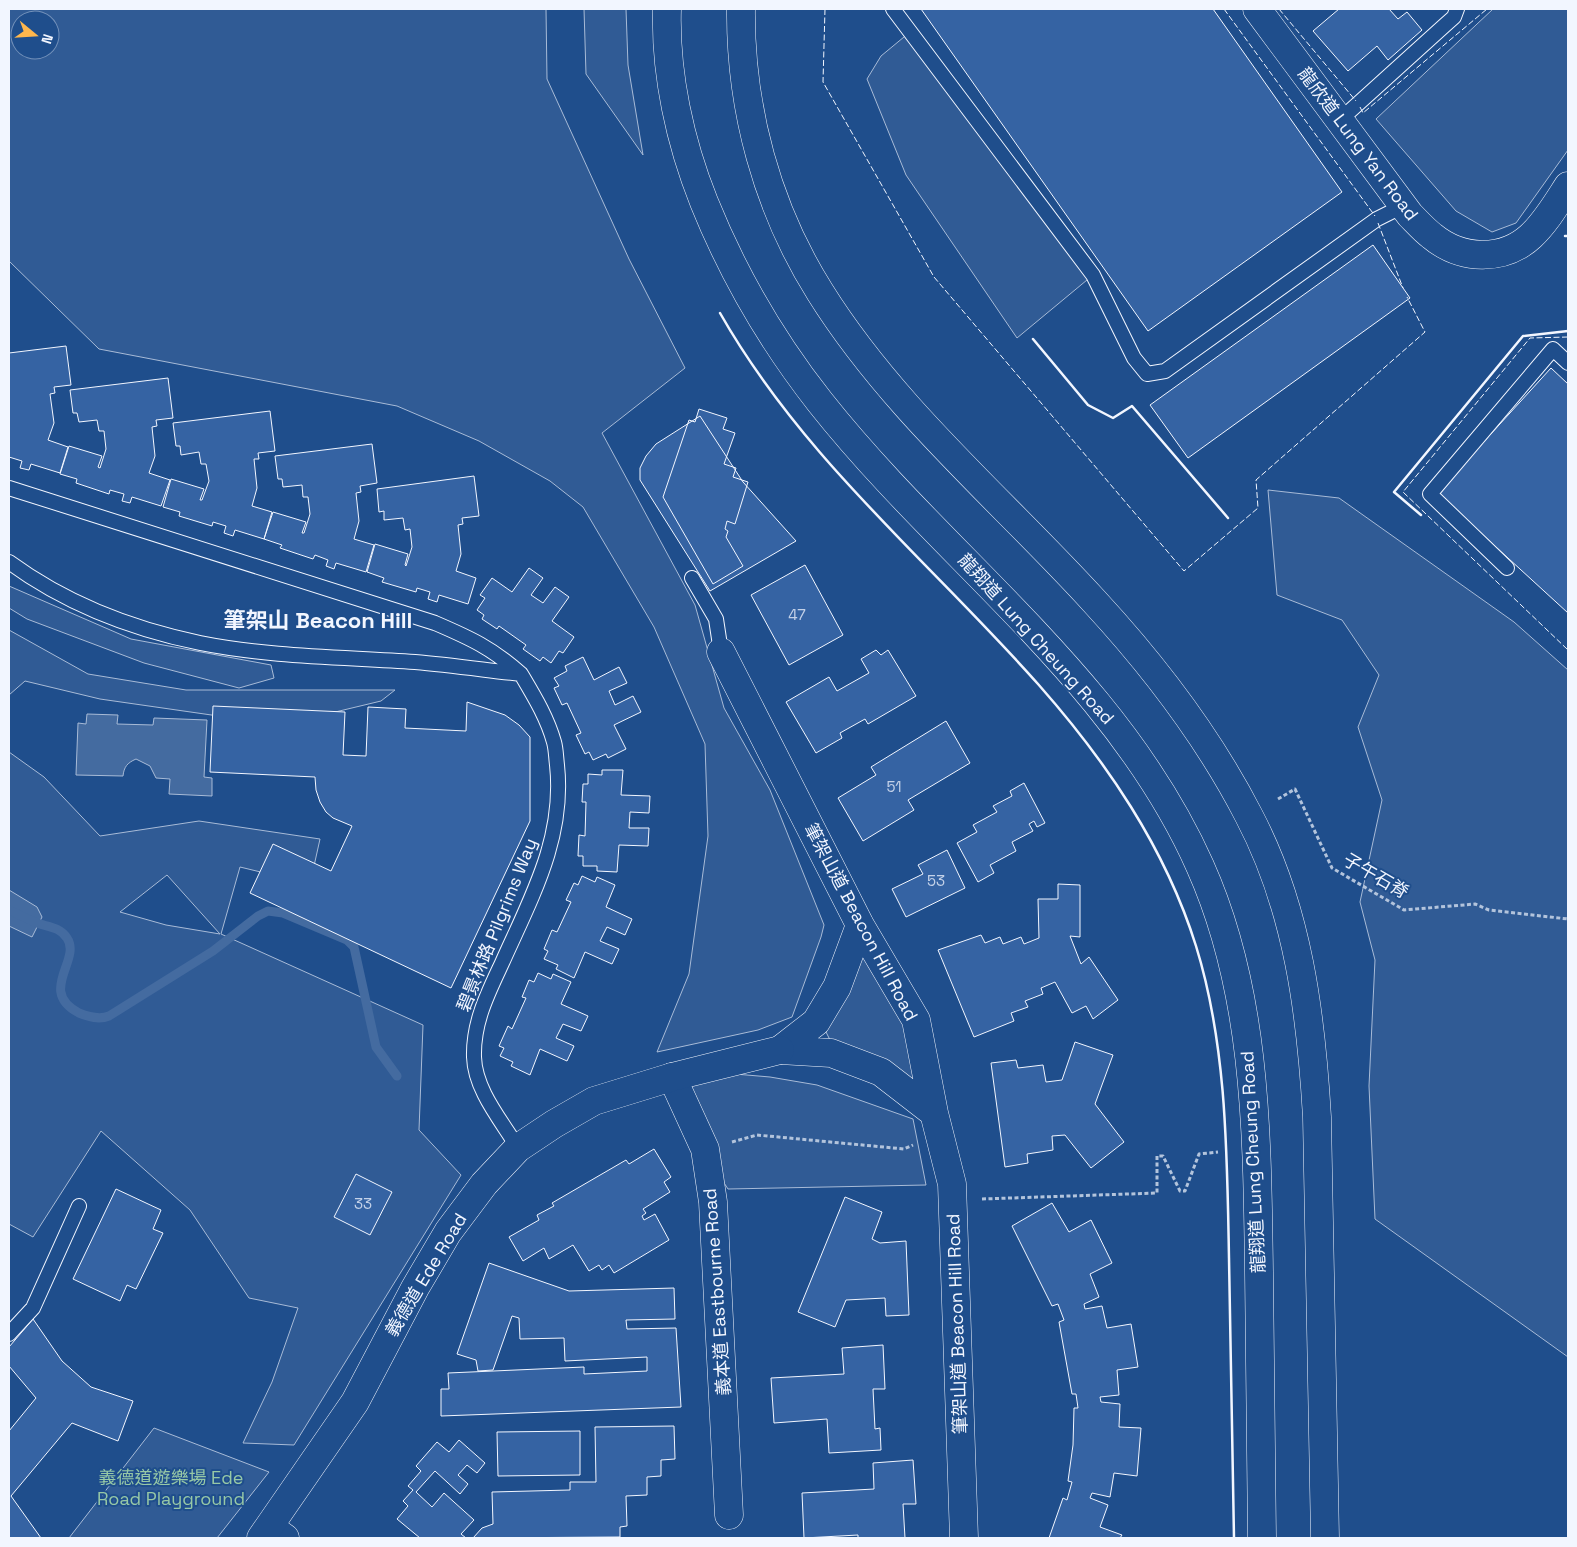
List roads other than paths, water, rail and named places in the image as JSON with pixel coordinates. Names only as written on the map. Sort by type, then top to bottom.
[{"type":"main road","name":"龍翔道 Lung Cheung Road","points":[[667,9],[666,25],[670,66],[684,144],[714,226],[737,275],[765,324],[820,402],[851,440],[889,482],[1017,613],[1070,671],[1118,729],[1152,778],[1175,817],[1200,865],[1218,911],[1231,956],[1250,1054],[1258,1172],[1262,1538]]},
{"type":"main road","points":[[741,9],[744,73],[752,122],[761,160],[793,244],[819,292],[884,379],[957,459],[1095,602],[1182,707],[1223,768],[1251,818],[1272,866],[1288,914],[1299,958],[1314,1061],[1317,1117],[1325,1538]]},
{"type":"main road","name":"龍欣道 Lung Yan Road","points":[[1257,9],[1403,206],[1434,238],[1476,256],[1489,256],[1502,252],[1531,236],[1568,186]]},
{"type":"main road","name":"筆架山道 Beacon Hill Road","points":[[721,652],[860,925],[916,1020],[934,1113],[952,1184],[964,1538]]},
{"type":"main road","points":[[780,1050],[816,1022],[837,987],[860,925]]},
{"type":"main road","name":"義德道 Ede Road","points":[[272,1534],[355,1402],[415,1288],[448,1232],[484,1184],[518,1148],[554,1124],[594,1102],[672,1077],[780,1050],[831,1053],[881,1072],[934,1113]]},
{"type":"main road","name":"義本道 Eastbourne Road","points":[[672,1077],[705,1149],[713,1202],[729,1515]]},
{"type":"lane","points":[[893,9],[1092,275],[1134,358],[1147,374],[1165,371],[1377,219],[1403,206]]},
{"type":"lane","points":[[1340,120],[1454,17],[1457,9]]},
{"type":"lane","points":[[1506,568],[1430,494],[1553,349],[1568,363]]},
{"type":"lane","name":"碧景林路 Pilgrims Way","points":[[9,488],[435,623],[485,646],[521,674],[541,706],[554,743],[558,779],[558,814],[536,889],[480,1012],[475,1036],[474,1058],[478,1080],[518,1148]]},
{"type":"lane","points":[[9,562],[63,597],[105,615],[199,642],[250,650],[418,662],[521,674]]},
{"type":"lane","points":[[692,578],[716,619],[721,652]]},
{"type":"lane","points":[[9,1334],[33,1308],[80,1206]]},
{"type":"waterway","points":[[9,910],[37,923],[57,929],[64,934],[70,947],[61,985],[62,995],[67,1004],[79,1013],[98,1018],[109,1016],[213,951],[258,916],[268,911],[283,913],[347,940],[354,947],[376,1047],[397,1076]]},
{"type":"district","name":"筆架山 Beacon Hill","points":[[318,620]]},
{"type":"park label","name":"義德道遊樂場 Ede Road Playground","points":[[171,1488]]}]
